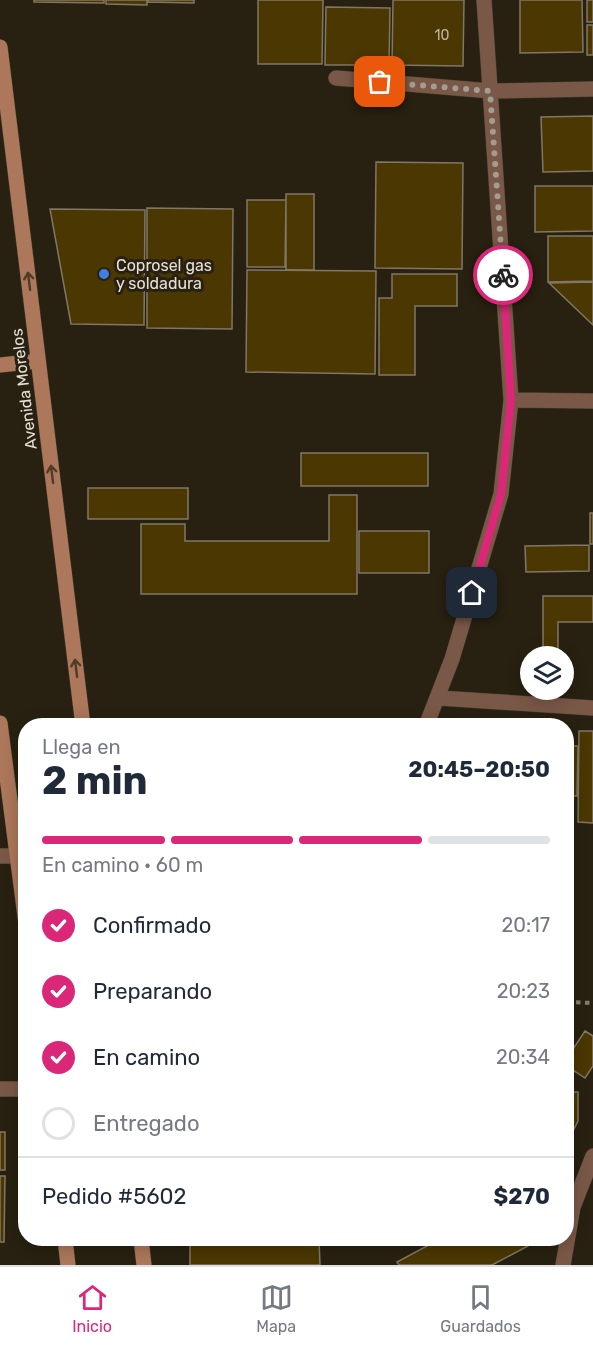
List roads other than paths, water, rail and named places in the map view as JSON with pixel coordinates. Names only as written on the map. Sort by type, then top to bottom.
[{"type":"main road","name":"Avenida Morelos","points":[[0,47],[82,718]]},
{"type":"main road","points":[[0,365],[38,361]]},
{"type":"main road","points":[[0,723],[18,864]]},
{"type":"main road","points":[[66,1246],[68,1265]]},
{"type":"main road","points":[[142,1246],[144,1265]]},
{"type":"street","points":[[429,718],[438,698],[501,494],[511,400],[484,0]]},
{"type":"street","points":[[336,78],[490,91],[593,89]]},
{"type":"street","points":[[511,400],[593,401]]},
{"type":"street","points":[[438,698],[593,708]]},
{"type":"street","points":[[0,856],[17,856]]},
{"type":"street","points":[[0,1089],[18,1089]]},
{"type":"street","points":[[574,1205],[593,1156]]},
{"type":"street","points":[[563,1265],[566,1246]]},
{"type":"place","name":"Coprosel gas y soldadura","points":[[104,274]]}]
